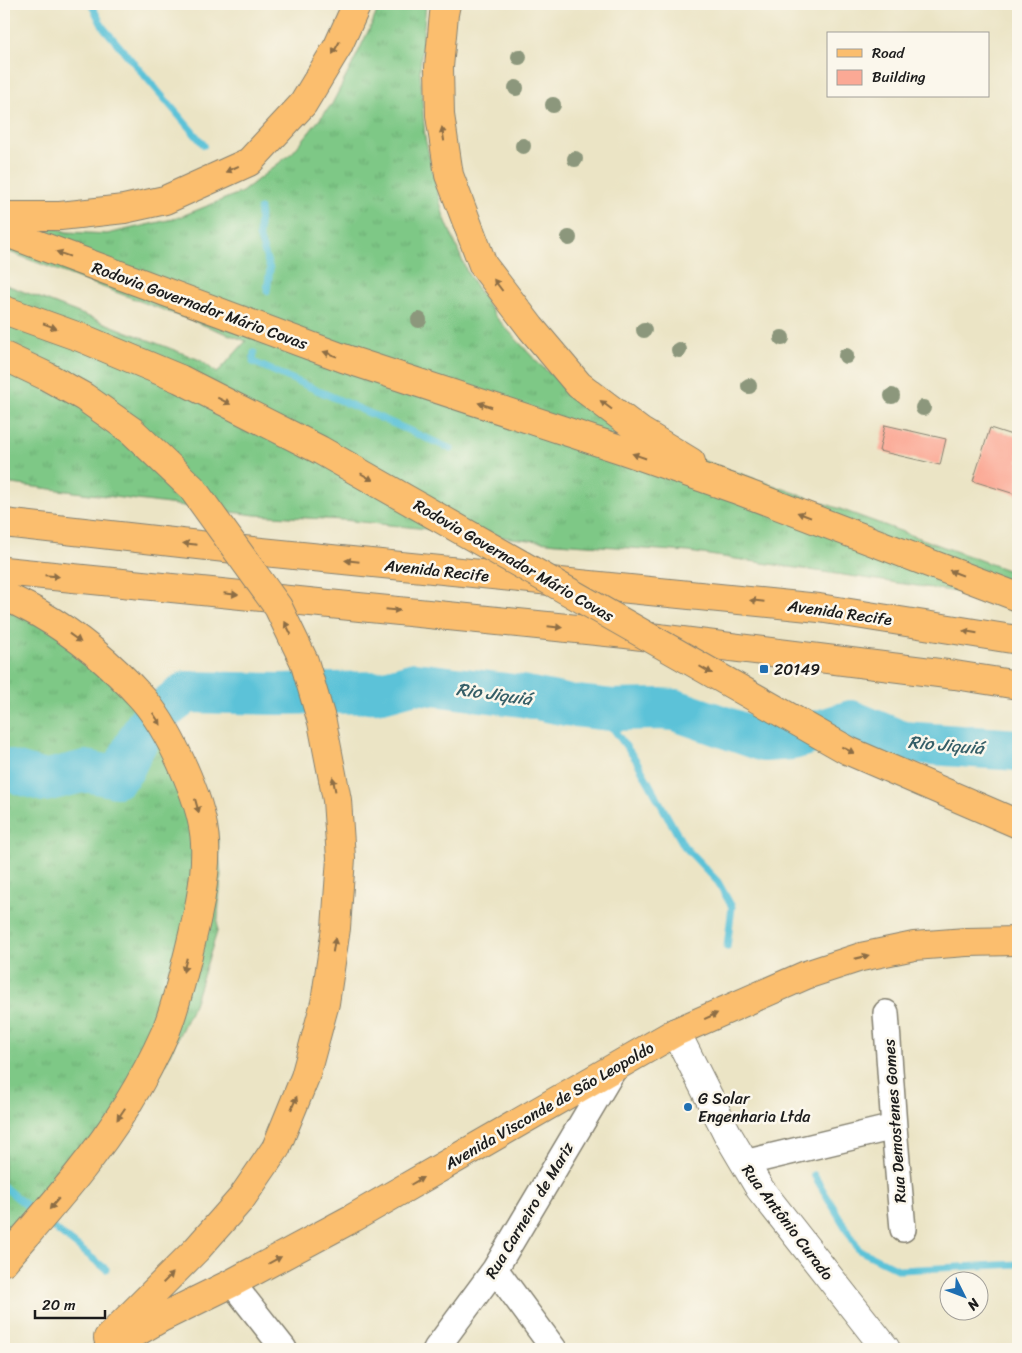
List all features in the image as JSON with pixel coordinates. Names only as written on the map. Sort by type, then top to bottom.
[{"type":"main road","points":[[4,216],[60,216],[124,209],[165,200],[249,162],[303,104],[338,46],[357,4]]},
{"type":"main road","points":[[446,4],[439,67],[440,115],[449,175],[483,265],[531,328],[579,385],[640,430],[735,489]]},
{"type":"main road","name":"Rodovia Governador Mário Covas","points":[[4,232],[342,358],[623,450],[735,489],[1018,597]]},
{"type":"main road","name":"Rodovia Governador Mário Covas","points":[[4,310],[82,338],[180,379],[320,450],[849,751],[1018,824]]},
{"type":"main road","points":[[4,356],[84,397],[132,430],[192,488],[278,607],[304,660],[322,722],[337,800],[340,858],[336,928],[324,1003],[305,1077],[276,1148],[241,1199],[197,1249],[97,1349]]},
{"type":"main road","name":"Avenida Recife","points":[[4,523],[243,550],[819,608],[1018,640]]},
{"type":"main road","points":[[4,571],[616,633],[1018,685]]},
{"type":"main road","points":[[4,595],[40,614],[75,638],[97,655],[144,700],[181,760],[201,818],[205,843],[204,872],[196,922],[181,984],[166,1032],[126,1106],[84,1167],[4,1261]]},
{"type":"main road","name":"Avenida Visconde de São Leopoldo","points":[[108,1349],[161,1318],[232,1283],[353,1218],[676,1032],[806,975],[861,957],[914,946],[1018,941]]},
{"type":"street","name":"Rua Demostenes Gomes","points":[[886,1013],[903,1229]]},
{"type":"street","name":"Rua Antônio Curado","points":[[676,1032],[728,1135],[760,1189],[886,1349]]},
{"type":"street","name":"Rua Carneiro de Mariz","points":[[436,1349],[495,1268],[615,1067]]},
{"type":"street","points":[[744,1163],[894,1128]]},
{"type":"street","points":[[495,1268],[554,1349]]},
{"type":"street","points":[[232,1283],[284,1349]]},
{"type":"green space","points":[[380,4],[426,4],[420,71],[425,138],[443,214],[467,272],[495,316],[538,363],[615,430],[1018,574],[1018,601],[689,552],[557,543],[343,520],[255,515],[4,483],[4,284],[200,360],[217,373],[246,341],[4,250],[4,219],[7,211],[67,232],[107,234],[177,218],[242,192],[293,152],[332,104]]},
{"type":"green space","points":[[4,609],[39,617],[127,688],[216,821],[221,875],[217,932],[194,1004],[154,1087],[4,1258]]},
{"type":"building","points":[[885,425],[946,439],[940,465],[879,451]]},
{"type":"building","points":[[990,428],[1018,437],[1018,495],[973,481]]},
{"type":"waterway","points":[[91,4],[103,27],[204,145]]},
{"type":"waterway","points":[[260,209],[259,236],[270,269],[267,291]]},
{"type":"waterway","points":[[254,353],[253,362],[451,449]]},
{"type":"waterway","name":"Rio Jiquiá","points":[[4,769],[44,781],[86,771],[116,777],[124,768],[149,721],[187,692],[280,694],[382,692],[415,683],[522,696],[566,705],[612,710],[675,710],[764,741],[793,739],[851,721],[902,742],[1018,750]]},
{"type":"waterway","points":[[598,708],[636,760],[684,846],[718,882],[732,907],[727,947]]},
{"type":"waterway","points":[[814,1175],[859,1250],[900,1270],[1018,1264]]},
{"type":"waterway","points":[[4,1187],[37,1214]]},
{"type":"waterway","points":[[45,1221],[106,1269]]},
{"type":"place","name":"20149","points":[[764,669]]},
{"type":"place","name":"G Solar Engenharia Ltda","points":[[688,1107]]}]
